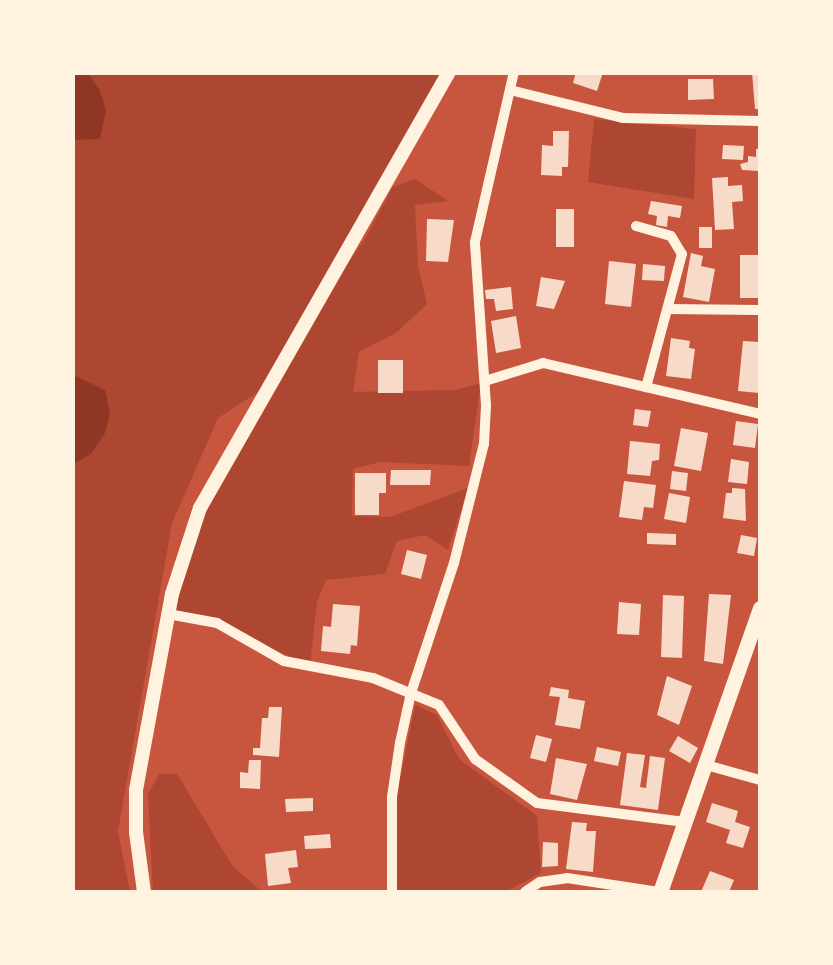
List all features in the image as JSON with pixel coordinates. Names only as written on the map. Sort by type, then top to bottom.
[{"type":"main road","points":[[660,892],[760,608]]},
{"type":"street","points":[[144,892],[136,832],[136,790],[168,614],[196,521],[221,466],[450,72]]},
{"type":"street","points":[[392,892],[392,797],[411,693],[474,490],[484,444],[485,381],[475,242],[514,72]]},
{"type":"street","points":[[510,90],[623,118],[760,121]]},
{"type":"street","points":[[636,226],[670,236],[682,254],[646,387]]},
{"type":"street","points":[[668,309],[760,310]]},
{"type":"street","points":[[485,381],[543,363],[760,414]]},
{"type":"street","points":[[168,614],[218,624],[284,661],[373,678],[439,705],[475,760],[536,803],[686,822]]},
{"type":"street","points":[[706,765],[760,780]]},
{"type":"street","points":[[525,892],[540,882],[567,878],[660,892]]},
{"type":"shaded area","points":[[72,73],[443,73],[299,332],[365,239],[393,187],[415,179],[448,201],[415,205],[418,266],[427,304],[396,333],[359,352],[353,392],[456,390],[481,383],[469,466],[380,462],[353,469],[352,516],[390,517],[468,488],[448,550],[425,535],[397,541],[385,574],[326,580],[317,602],[310,666],[217,623],[171,612],[213,490],[266,387],[218,418],[172,523],[118,831],[130,892],[73,892]]},
{"type":"shaded area","points":[[72,73],[88,73],[100,91],[106,110],[100,139],[73,140]]},
{"type":"shaded area","points":[[594,119],[696,129],[694,199],[588,182]]},
{"type":"shaded area","points":[[73,375],[105,390],[110,413],[105,433],[91,454],[73,464]]},
{"type":"shaded area","points":[[415,705],[437,715],[459,759],[537,816],[541,873],[505,892],[393,892],[396,799]]},
{"type":"shaded area","points":[[159,774],[177,774],[233,867],[263,892],[153,892],[148,794]]},
{"type":"building","points":[[576,72],[603,72],[597,91],[573,83]]},
{"type":"building","points":[[752,72],[760,72],[760,109],[755,109]]},
{"type":"building","points":[[688,79],[713,79],[714,99],[688,100]]},
{"type":"building","points":[[553,131],[569,131],[568,167],[562,167],[562,176],[541,175],[542,145],[553,146]]},
{"type":"building","points":[[723,145],[744,146],[743,160],[722,159]]},
{"type":"building","points":[[756,149],[760,149],[760,171],[742,170],[740,164],[748,162],[748,156],[756,157]]},
{"type":"building","points":[[728,177],[728,186],[742,185],[743,201],[732,202],[734,229],[715,230],[712,178]]},
{"type":"building","points":[[651,201],[682,206],[680,218],[668,216],[667,227],[656,225],[657,216],[648,214]]},
{"type":"building","points":[[556,209],[574,209],[574,247],[556,247]]},
{"type":"building","points":[[427,219],[454,220],[448,262],[426,261]]},
{"type":"building","points":[[699,227],[712,227],[712,248],[699,248]]},
{"type":"building","points":[[691,253],[703,256],[701,266],[715,269],[709,302],[683,297]]},
{"type":"building","points":[[740,255],[760,255],[760,298],[740,298]]},
{"type":"building","points":[[609,261],[636,264],[631,307],[605,304]]},
{"type":"building","points":[[643,264],[665,266],[664,281],[642,280]]},
{"type":"building","points":[[541,277],[565,281],[554,309],[536,306]]},
{"type":"building","points":[[511,287],[513,309],[496,311],[494,299],[486,299],[485,290]]},
{"type":"building","points":[[516,316],[521,348],[496,353],[491,321]]},
{"type":"building","points":[[671,338],[690,341],[689,348],[695,349],[691,379],[666,376]]},
{"type":"building","points":[[743,341],[760,342],[759,393],[738,391]]},
{"type":"building","points":[[378,360],[403,360],[403,393],[378,393]]},
{"type":"building","points":[[635,409],[651,411],[648,427],[633,425]]},
{"type":"building","points":[[736,421],[758,424],[755,448],[733,445]]},
{"type":"building","points":[[681,428],[708,433],[701,471],[674,466]]},
{"type":"building","points":[[630,441],[660,444],[659,460],[652,461],[650,476],[627,474]]},
{"type":"building","points":[[731,459],[749,462],[747,484],[728,482]]},
{"type":"building","points":[[391,470],[431,470],[430,485],[390,485]]},
{"type":"building","points":[[672,471],[688,473],[686,491],[670,489]]},
{"type":"building","points":[[355,473],[386,473],[386,493],[379,493],[379,515],[355,515]]},
{"type":"building","points":[[624,481],[656,485],[653,508],[644,507],[642,520],[619,517]]},
{"type":"building","points":[[732,488],[745,489],[746,521],[723,518],[726,493],[732,493]]},
{"type":"building","points":[[669,493],[690,497],[686,523],[664,519]]},
{"type":"building","points":[[647,533],[676,534],[676,545],[647,544]]},
{"type":"building","points":[[741,535],[757,538],[754,556],[737,553]]},
{"type":"building","points":[[407,550],[427,555],[421,579],[401,574]]},
{"type":"building","points":[[709,594],[731,595],[723,664],[704,661]]},
{"type":"building","points":[[663,595],[684,596],[682,658],[661,657]]},
{"type":"building","points":[[619,602],[641,604],[639,635],[617,634]]},
{"type":"building","points":[[333,604],[360,606],[357,646],[351,645],[350,654],[321,651],[323,626],[331,627]]},
{"type":"building","points":[[667,676],[692,686],[679,725],[657,715]]},
{"type":"building","points":[[551,687],[569,690],[568,698],[585,701],[580,729],[555,725],[560,697],[549,696]]},
{"type":"building","points":[[269,707],[282,707],[279,757],[253,755],[253,748],[260,748],[262,718],[268,718]]},
{"type":"building","points":[[536,735],[552,739],[546,762],[530,758]]},
{"type":"building","points":[[678,736],[698,748],[690,763],[669,751]]},
{"type":"building","points":[[597,747],[621,752],[618,766],[594,761]]},
{"type":"building","points":[[627,753],[645,755],[640,787],[646,788],[650,756],[665,758],[658,810],[620,805]]},
{"type":"building","points":[[556,758],[587,764],[577,800],[550,794]]},
{"type":"building","points":[[249,760],[261,760],[260,789],[240,788],[240,772],[248,773]]},
{"type":"building","points":[[313,798],[313,811],[286,812],[285,799]]},
{"type":"building","points":[[712,803],[738,811],[735,822],[750,827],[743,848],[726,843],[730,830],[706,822]]},
{"type":"building","points":[[572,822],[587,823],[586,831],[596,831],[593,872],[566,869]]},
{"type":"building","points":[[330,834],[331,848],[305,849],[304,836]]},
{"type":"building","points":[[543,842],[558,843],[558,866],[542,867]]},
{"type":"building","points":[[296,850],[298,867],[288,868],[291,883],[268,886],[265,854]]},
{"type":"building","points":[[710,871],[734,880],[729,892],[701,892]]}]
